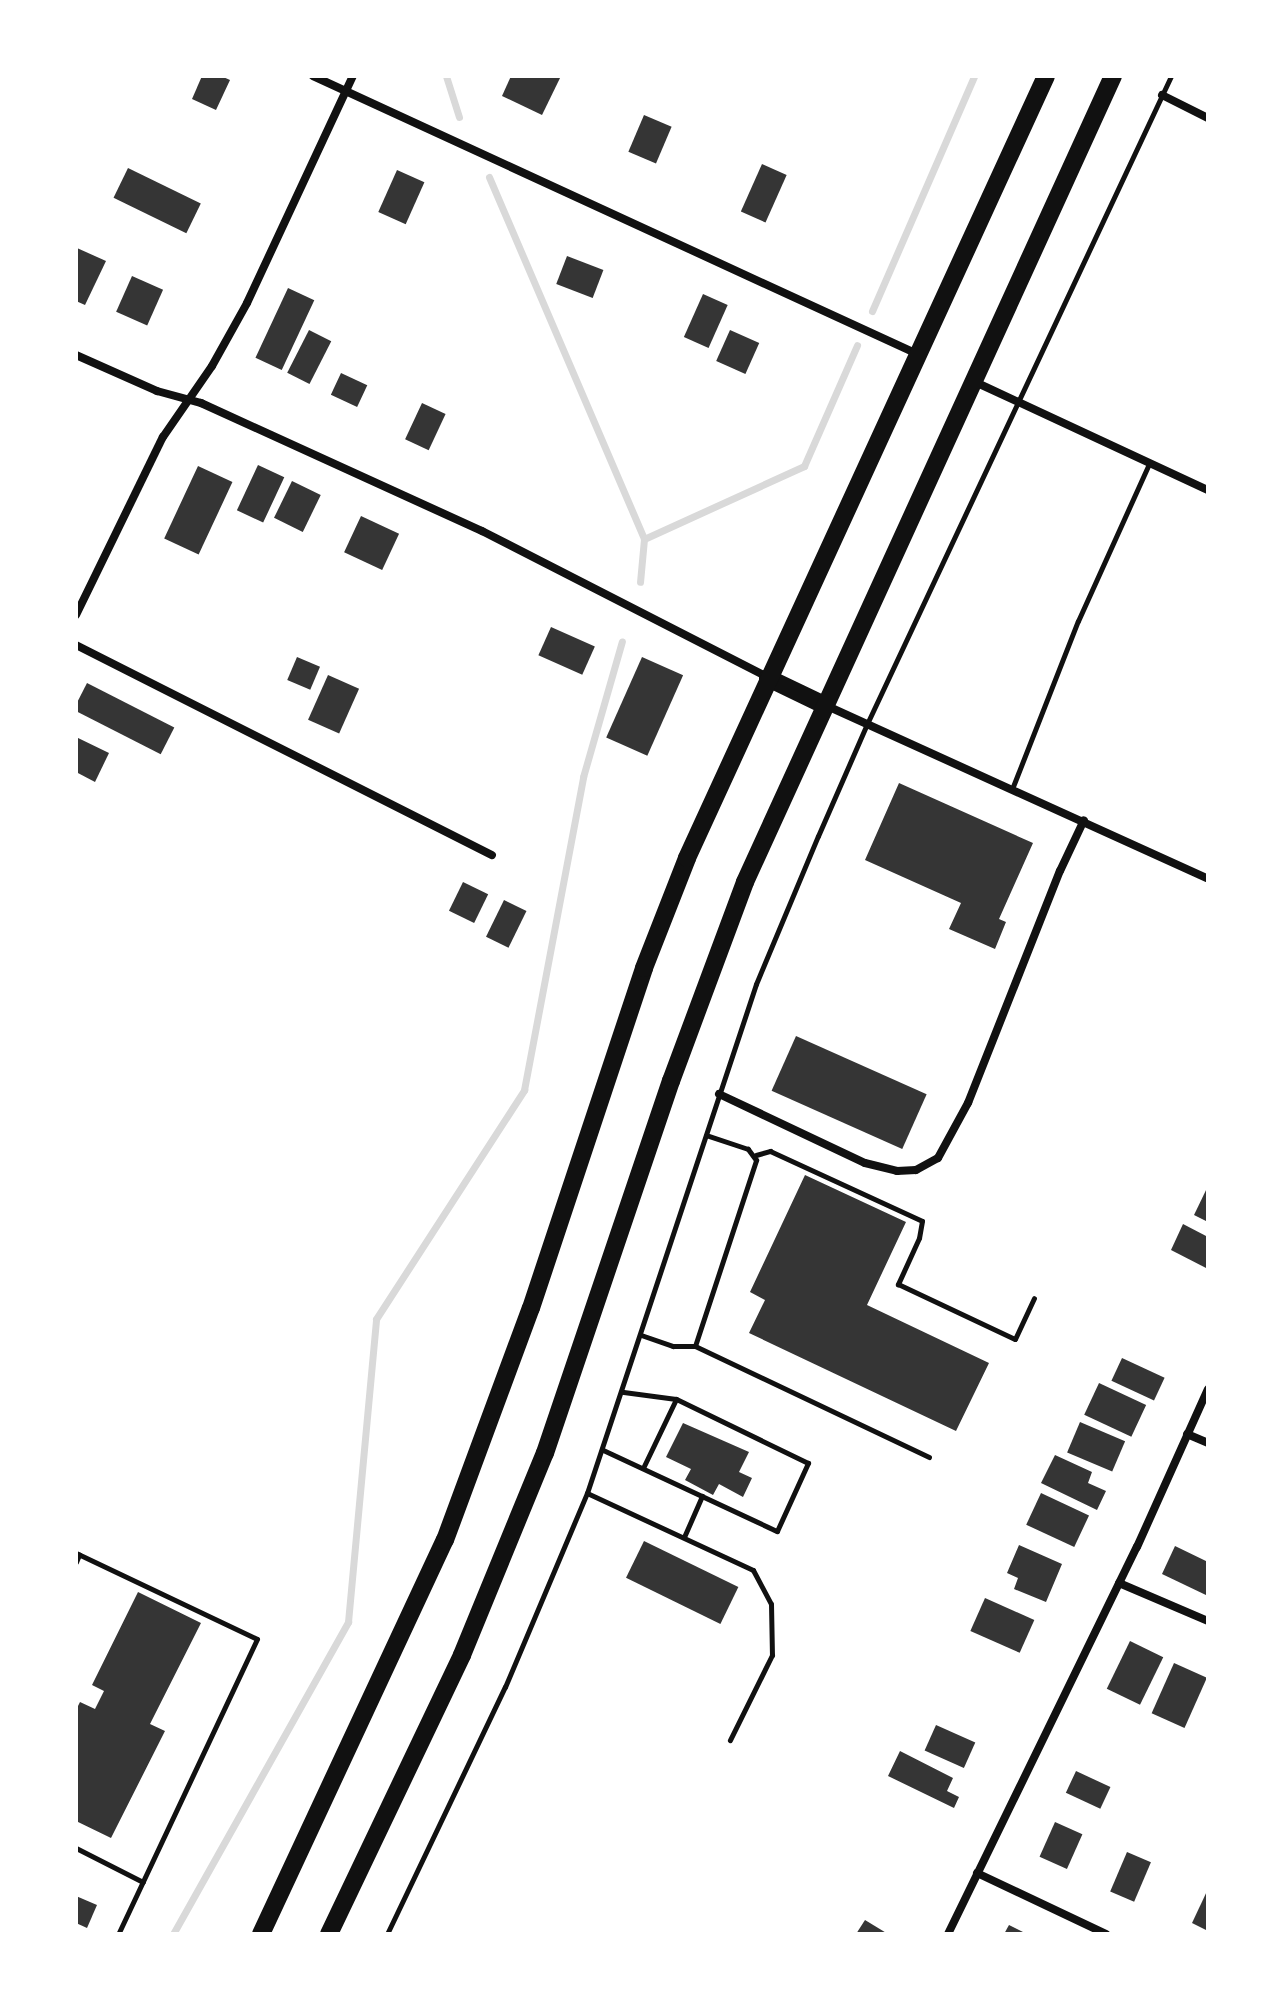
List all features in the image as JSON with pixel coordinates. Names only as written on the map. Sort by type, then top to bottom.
[{"type":"main road","points":[[261,1934],[445,1540],[531,1308],[644,968],[687,858],[1046,76]]},
{"type":"main road","points":[[329,1934],[495,1579],[581,1353],[711,969],[824,705],[1113,76]]},
{"type":"main road","points":[[768,678],[824,705]]},
{"type":"street","points":[[313,76],[917,354]]},
{"type":"street","points":[[76,615],[163,437],[212,366],[247,303],[353,76]]},
{"type":"street","points":[[1162,95],[1208,118]]},
{"type":"street","points":[[76,355],[157,391],[188,399],[482,531],[768,678]]},
{"type":"street","points":[[973,381],[1208,490]]},
{"type":"street","points":[[76,645],[492,855]]},
{"type":"street","points":[[824,705],[1084,820],[1208,879]]},
{"type":"street","points":[[719,1094],[865,1163],[897,1171],[916,1170],[938,1158],[968,1103],[1060,871],[1084,820]]},
{"type":"street","points":[[948,1934],[1119,1583],[1208,1389]]},
{"type":"street","points":[[1187,1434],[1208,1443]]},
{"type":"street","points":[[1119,1583],[1208,1621]]},
{"type":"street","points":[[977,1873],[1106,1934]]},
{"type":"lane","points":[[387,1934],[505,1687],[587,1493],[756,984],[866,726],[1171,76]]},
{"type":"lane","points":[[1012,789],[1078,621],[1150,463]]},
{"type":"lane","points":[[706,1135],[756,1155],[770,1151],[922,1221],[917,1243],[898,1284],[1015,1339],[1034,1298]]},
{"type":"lane","points":[[695,1346],[756,1155]]},
{"type":"lane","points":[[641,1335],[673,1346],[695,1346],[929,1457]]},
{"type":"lane","points":[[602,1450],[777,1531],[808,1463],[676,1399],[623,1392]]},
{"type":"lane","points":[[643,1468],[676,1399]]},
{"type":"lane","points":[[587,1493],[753,1570],[771,1604],[772,1655],[730,1740]]},
{"type":"lane","points":[[684,1537],[702,1496]]},
{"type":"lane","points":[[76,1562],[78,1554],[257,1639],[118,1934]]},
{"type":"lane","points":[[76,1848],[143,1882]]},
{"type":"building","points":[[202,76],[221,76],[230,80],[216,110],[192,99]]},
{"type":"building","points":[[511,76],[561,76],[542,115],[502,96]]},
{"type":"building","points":[[644,115],[672,127],[656,164],[628,152]]},
{"type":"building","points":[[762,164],[787,175],[766,222],[741,212]]},
{"type":"building","points":[[128,168],[201,204],[186,233],[114,198]]},
{"type":"building","points":[[397,170],[424,182],[406,224],[378,212]]},
{"type":"building","points":[[77,248],[106,261],[85,305],[76,301]]},
{"type":"building","points":[[567,256],[603,270],[593,298],[556,284]]},
{"type":"building","points":[[132,276],[163,290],[147,325],[116,312]]},
{"type":"building","points":[[288,288],[314,300],[282,370],[255,358]]},
{"type":"building","points":[[703,294],[728,305],[709,348],[684,337]]},
{"type":"building","points":[[309,330],[331,341],[309,384],[287,373]]},
{"type":"building","points":[[730,330],[759,343],[745,374],[716,361]]},
{"type":"building","points":[[341,373],[367,385],[357,407],[331,395]]},
{"type":"building","points":[[422,403],[446,414],[429,450],[405,439]]},
{"type":"building","points":[[258,465],[284,477],[263,523],[237,510]]},
{"type":"building","points":[[198,466],[232,482],[199,555],[164,539]]},
{"type":"building","points":[[292,481],[321,495],[303,532],[274,518]]},
{"type":"building","points":[[361,516],[399,534],[382,570],[344,552]]},
{"type":"building","points":[[551,627],[595,647],[582,675],[538,655]]},
{"type":"building","points":[[297,657],[320,667],[310,690],[287,680]]},
{"type":"building","points":[[642,657],[683,675],[647,756],[606,737]]},
{"type":"building","points":[[328,675],[359,689],[339,734],[308,720]]},
{"type":"building","points":[[87,683],[174,727],[161,754],[76,711]]},
{"type":"building","points":[[76,737],[109,753],[95,782],[76,772]]},
{"type":"building","points":[[899,783],[1033,843],[999,919],[1006,922],[995,949],[949,929],[961,903],[865,860]]},
{"type":"building","points":[[463,882],[488,894],[474,923],[449,911]]},
{"type":"building","points":[[504,900],[526,911],[508,948],[486,937]]},
{"type":"building","points":[[796,1036],[927,1094],[902,1149],[772,1091]]},
{"type":"building","points":[[805,1175],[906,1222],[867,1305],[989,1363],[956,1431],[749,1333],[765,1300],[750,1292]]},
{"type":"building","points":[[1208,1186],[1208,1222],[1194,1215]]},
{"type":"building","points":[[1183,1224],[1208,1237],[1208,1269],[1171,1250]]},
{"type":"building","points":[[1122,1358],[1165,1378],[1154,1401],[1111,1381]]},
{"type":"building","points":[[1099,1383],[1146,1405],[1131,1437],[1084,1415]]},
{"type":"building","points":[[1080,1422],[1125,1441],[1112,1472],[1067,1452]]},
{"type":"building","points":[[683,1423],[749,1452],[739,1472],[752,1478],[743,1497],[719,1484],[713,1495],[685,1480],[691,1469],[666,1457]]},
{"type":"building","points":[[1055,1455],[1092,1472],[1088,1483],[1106,1491],[1097,1510],[1041,1483]]},
{"type":"building","points":[[1041,1493],[1089,1515],[1074,1547],[1026,1525]]},
{"type":"building","points":[[644,1541],[738,1587],[720,1624],[626,1578]]},
{"type":"building","points":[[1019,1545],[1062,1564],[1046,1602],[1014,1589],[1018,1578],[1007,1573]]},
{"type":"building","points":[[1175,1546],[1208,1562],[1208,1596],[1162,1574]]},
{"type":"building","points":[[138,1592],[201,1623],[150,1724],[165,1731],[111,1838],[76,1821],[76,1710],[80,1702],[95,1709],[104,1691],[92,1685]]},
{"type":"building","points":[[985,1598],[1034,1620],[1020,1653],[970,1631]]},
{"type":"building","points":[[1130,1641],[1163,1657],[1140,1705],[1107,1689]]},
{"type":"building","points":[[1174,1663],[1207,1678],[1185,1728],[1152,1713]]},
{"type":"building","points":[[936,1725],[975,1742],[964,1768],[925,1751]]},
{"type":"building","points":[[900,1751],[953,1778],[947,1791],[959,1797],[954,1808],[888,1776]]},
{"type":"building","points":[[1076,1771],[1110,1787],[1100,1809],[1066,1793]]},
{"type":"building","points":[[1055,1822],[1082,1834],[1067,1869],[1040,1857]]},
{"type":"building","points":[[1127,1852],[1151,1862],[1134,1902],[1110,1892]]},
{"type":"building","points":[[1208,1889],[1208,1931],[1192,1923]]},
{"type":"building","points":[[76,1896],[97,1905],[87,1928],[76,1923]]},
{"type":"building","points":[[865,1920],[888,1934],[856,1934]]},
{"type":"building","points":[[1009,1925],[1027,1934],[1004,1934]]},
{"type":"waterway","points":[[446,76],[459,117]]},
{"type":"waterway","points":[[872,311],[974,76]]},
{"type":"waterway","points":[[489,177],[644,539],[640,582]]},
{"type":"waterway","points":[[644,539],[804,466],[857,345]]},
{"type":"waterway","points":[[173,1934],[348,1622],[376,1319],[524,1090],[583,777],[622,641]]}]
